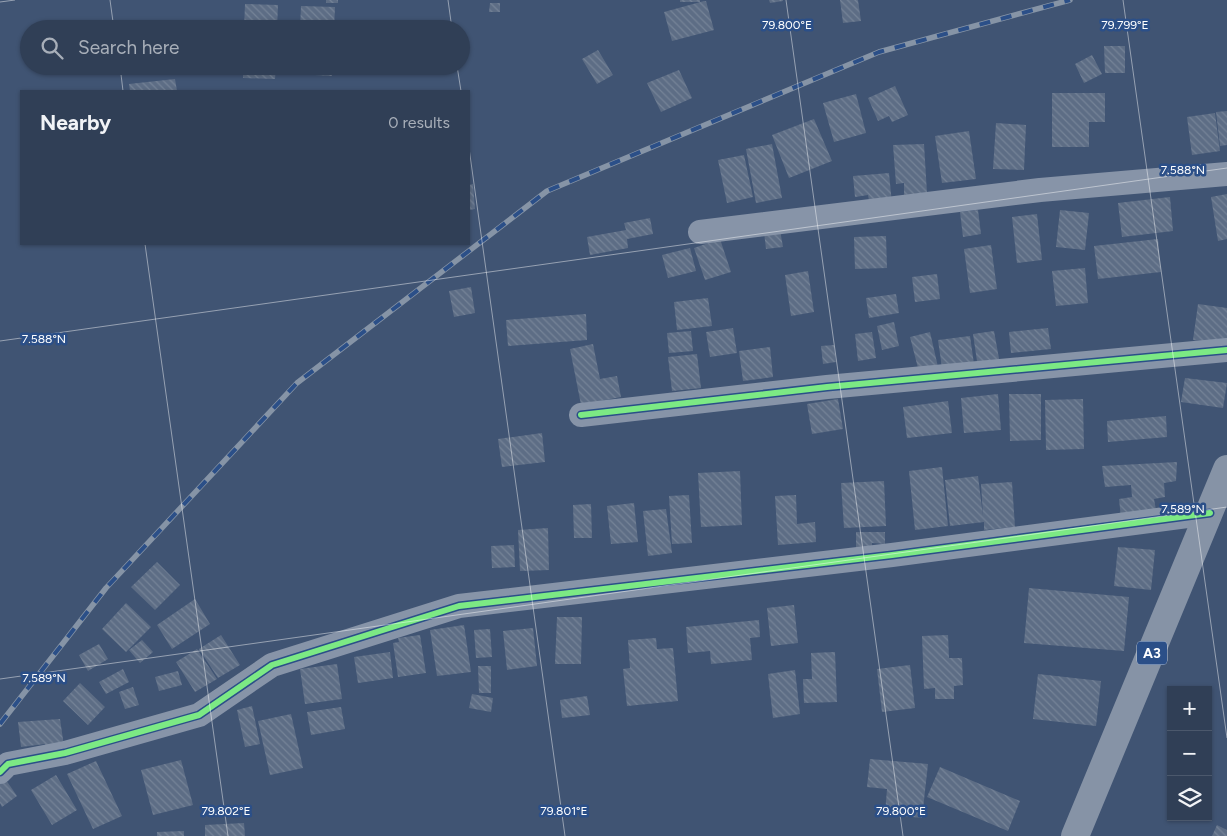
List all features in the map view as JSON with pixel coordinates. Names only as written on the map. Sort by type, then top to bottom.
[{"type":"highway","name":"A3","points":[[1075,836],[1227,469]]},
{"type":"street","points":[[700,232],[1040,190],[1227,174]]},
{"type":"street","points":[[581,415],[827,387],[1227,350]]},
{"type":"street","points":[[0,772],[8,764],[65,753],[199,715],[272,665],[459,606],[892,555],[1210,513]]},
{"type":"building","points":[[326,0],[338,0],[338,3],[326,3]]},
{"type":"building","points":[[680,0],[700,0],[700,2],[680,2]]},
{"type":"building","points":[[769,0],[783,0],[783,1],[770,3]]},
{"type":"building","points":[[840,0],[858,0],[861,21],[843,23]]},
{"type":"building","points":[[706,1],[714,30],[672,41],[664,12]]},
{"type":"building","points":[[490,3],[500,3],[500,12],[489,12]]},
{"type":"building","points":[[245,4],[278,5],[277,20],[244,20]]},
{"type":"building","points":[[301,6],[335,7],[334,20],[300,20]]},
{"type":"building","points":[[1104,46],[1125,46],[1125,73],[1105,73]]},
{"type":"building","points":[[598,50],[613,75],[597,84],[582,59]]},
{"type":"building","points":[[1092,55],[1102,74],[1084,83],[1075,64]]},
{"type":"building","points":[[679,70],[692,98],[661,112],[647,83]]},
{"type":"building","points":[[243,75],[275,75],[275,79],[243,78]]},
{"type":"building","points":[[175,79],[177,90],[130,90],[129,84]]},
{"type":"building","points":[[895,86],[908,115],[892,122],[889,116],[878,121],[868,98]]},
{"type":"building","points":[[1052,93],[1105,93],[1105,122],[1089,122],[1089,147],[1052,147]]},
{"type":"building","points":[[856,94],[866,133],[834,142],[823,103]]},
{"type":"building","points":[[1227,111],[1227,145],[1220,146],[1216,112]]},
{"type":"building","points":[[1215,113],[1220,151],[1192,155],[1187,117]]},
{"type":"building","points":[[814,119],[832,161],[789,178],[772,135]]},
{"type":"building","points":[[996,123],[1026,125],[1024,170],[993,169]]},
{"type":"building","points":[[969,131],[976,179],[942,183],[935,136]]},
{"type":"building","points":[[772,144],[782,198],[756,203],[746,149]]},
{"type":"building","points":[[924,144],[927,193],[904,195],[904,183],[896,184],[893,145]]},
{"type":"building","points":[[744,155],[753,197],[727,203],[718,160]]},
{"type":"building","points":[[889,173],[892,204],[870,206],[868,195],[855,197],[853,176]]},
{"type":"building","points":[[473,184],[475,209],[470,210],[470,185]]},
{"type":"building","points":[[1227,194],[1227,239],[1218,241],[1211,197]]},
{"type":"building","points":[[1170,197],[1173,231],[1122,237],[1118,203]]},
{"type":"building","points":[[978,210],[981,234],[963,237],[960,212]]},
{"type":"building","points":[[1060,210],[1089,213],[1085,250],[1056,247]]},
{"type":"building","points":[[1037,214],[1042,260],[1017,263],[1012,217]]},
{"type":"building","points":[[650,218],[653,234],[627,239],[628,248],[590,255],[587,237],[626,230],[624,223]]},
{"type":"building","points":[[780,230],[783,247],[766,249],[764,232]]},
{"type":"building","points":[[886,236],[887,268],[855,269],[854,237]]},
{"type":"building","points":[[720,239],[731,272],[705,280],[694,248]]},
{"type":"building","points":[[1158,239],[1161,272],[1098,279],[1094,246]]},
{"type":"building","points":[[991,245],[997,289],[970,293],[964,249]]},
{"type":"building","points":[[690,248],[696,271],[668,278],[662,255]]},
{"type":"building","points":[[1085,268],[1088,303],[1056,306],[1052,271]]},
{"type":"building","points":[[808,271],[814,312],[791,316],[785,275]]},
{"type":"building","points":[[937,274],[940,299],[915,302],[912,277]]},
{"type":"building","points":[[471,287],[475,313],[454,317],[449,291]]},
{"type":"building","points":[[896,294],[899,313],[869,318],[866,298]]},
{"type":"building","points":[[708,298],[712,326],[677,330],[674,302]]},
{"type":"building","points":[[1198,304],[1227,308],[1227,344],[1193,340]]},
{"type":"building","points":[[586,314],[587,340],[508,346],[506,320]]},
{"type":"building","points":[[894,322],[899,346],[882,350],[877,326]]},
{"type":"building","points":[[733,328],[737,353],[710,357],[706,332]]},
{"type":"building","points":[[1048,328],[1051,349],[1011,353],[1009,332]]},
{"type":"building","points":[[691,331],[693,351],[669,353],[667,333]]},
{"type":"building","points":[[994,331],[1000,364],[978,368],[973,334]]},
{"type":"building","points":[[872,332],[876,358],[858,361],[855,334]]},
{"type":"building","points":[[930,332],[938,367],[919,372],[910,337]]},
{"type":"building","points":[[970,336],[974,364],[942,368],[938,340]]},
{"type":"building","points":[[593,344],[600,379],[617,376],[621,397],[581,405],[570,349]]},
{"type":"building","points":[[834,345],[836,362],[823,364],[821,346]]},
{"type":"building","points":[[770,347],[773,377],[743,381],[739,351]]},
{"type":"building","points":[[697,354],[701,388],[672,391],[668,357]]},
{"type":"building","points":[[1185,378],[1227,383],[1223,408],[1181,402]]},
{"type":"building","points":[[998,394],[1001,430],[964,433],[961,398]]},
{"type":"building","points":[[1009,394],[1041,394],[1041,440],[1010,441]]},
{"type":"building","points":[[838,399],[843,429],[812,434],[807,404]]},
{"type":"building","points":[[1083,399],[1084,449],[1046,450],[1045,400]]},
{"type":"building","points":[[948,401],[952,433],[907,438],[903,407]]},
{"type":"building","points":[[1166,416],[1167,437],[1108,442],[1107,421]]},
{"type":"building","points":[[542,433],[545,462],[502,467],[498,439]]},
{"type":"building","points":[[1177,462],[1176,481],[1164,483],[1165,497],[1154,499],[1156,510],[1121,518],[1119,499],[1132,497],[1131,485],[1105,487],[1102,466]]},
{"type":"building","points":[[942,467],[948,526],[915,530],[909,471]]},
{"type":"building","points":[[740,471],[742,525],[701,527],[698,473]]},
{"type":"building","points":[[978,476],[983,516],[981,484],[1012,482],[1015,527],[984,530],[984,522],[950,526],[945,480]]},
{"type":"building","points":[[884,481],[886,526],[844,528],[841,483]]},
{"type":"building","points":[[689,495],[692,543],[672,544],[669,496]]},
{"type":"building","points":[[796,495],[797,524],[815,522],[816,542],[778,545],[775,496]]},
{"type":"building","points":[[634,503],[638,542],[611,544],[607,506]]},
{"type":"building","points":[[591,504],[592,538],[574,538],[573,505]]},
{"type":"building","points":[[666,509],[672,553],[648,556],[643,511]]},
{"type":"building","points":[[548,528],[549,570],[520,571],[518,530]]},
{"type":"building","points":[[856,532],[885,532],[885,544],[872,543],[872,551],[856,550]]},
{"type":"building","points":[[514,545],[515,567],[492,568],[491,546]]},
{"type":"building","points":[[1118,547],[1155,550],[1151,590],[1114,586]]},
{"type":"building","points":[[157,562],[180,585],[155,610],[131,587]]},
{"type":"building","points":[[1029,588],[1129,597],[1124,651],[1024,643]]},
{"type":"building","points":[[195,599],[210,624],[172,649],[157,625]]},
{"type":"building","points":[[126,603],[151,627],[126,652],[102,629]]},
{"type":"building","points":[[794,605],[798,643],[771,646],[767,608]]},
{"type":"building","points":[[557,617],[582,617],[581,664],[555,664]]},
{"type":"building","points":[[759,620],[760,637],[750,638],[752,660],[711,664],[710,651],[688,653],[686,627]]},
{"type":"building","points":[[464,625],[471,672],[437,676],[430,630]]},
{"type":"building","points":[[533,628],[537,666],[507,670],[503,631]]},
{"type":"building","points":[[490,629],[492,657],[476,658],[474,630]]},
{"type":"building","points":[[221,635],[240,665],[218,678],[199,649]]},
{"type":"building","points":[[420,635],[426,673],[398,677],[393,643],[399,642],[398,638]]},
{"type":"building","points":[[948,635],[949,658],[962,658],[963,685],[954,686],[954,699],[935,699],[935,688],[924,689],[922,636]]},
{"type":"building","points":[[656,638],[657,649],[673,648],[678,701],[627,706],[623,669],[630,668],[628,640]]},
{"type":"building","points":[[142,640],[153,652],[140,663],[129,650]]},
{"type":"building","points":[[99,644],[108,659],[88,671],[79,655]]},
{"type":"building","points":[[197,649],[217,679],[195,692],[176,662]]},
{"type":"building","points":[[390,652],[393,678],[358,683],[354,657]]},
{"type":"building","points":[[835,652],[837,702],[804,703],[803,679],[812,679],[811,653]]},
{"type":"building","points":[[337,664],[342,699],[305,704],[300,669]]},
{"type":"building","points":[[910,665],[915,708],[882,712],[877,669]]},
{"type":"building","points":[[478,666],[491,666],[491,693],[479,693]]},
{"type":"building","points":[[123,669],[129,682],[106,694],[99,682]]},
{"type":"building","points":[[795,670],[800,714],[773,718],[768,674]]},
{"type":"building","points":[[178,671],[182,685],[159,691],[155,677]]},
{"type":"building","points":[[1038,674],[1101,681],[1096,726],[1033,719]]},
{"type":"building","points":[[80,683],[105,707],[88,725],[63,701]]},
{"type":"building","points":[[133,687],[139,705],[125,709],[119,692]]},
{"type":"building","points":[[472,694],[493,698],[491,712],[469,708]]},
{"type":"building","points":[[587,696],[590,715],[562,718],[560,700]]},
{"type":"building","points":[[252,706],[260,744],[245,747],[237,710]]},
{"type":"building","points":[[341,707],[345,729],[311,735],[307,712]]},
{"type":"building","points":[[291,714],[303,768],[270,775],[258,721]]},
{"type":"building","points":[[60,719],[64,746],[45,748],[45,744],[21,747],[18,722]]},
{"type":"building","points":[[870,759],[928,764],[922,818],[885,814],[887,789],[867,787]]},
{"type":"building","points":[[181,760],[193,805],[153,815],[141,770]]},
{"type":"building","points":[[96,761],[122,816],[93,829],[67,774]]},
{"type":"building","points":[[940,767],[1020,801],[1008,831],[927,797]]},
{"type":"building","points":[[56,775],[77,810],[52,825],[31,790]]},
{"type":"building","points":[[6,780],[17,796],[2,807],[0,803],[0,784]]},
{"type":"building","points":[[244,823],[245,836],[205,836],[205,825]]},
{"type":"building","points":[[1217,825],[1227,830],[1227,836],[1212,836]]},
{"type":"building","points":[[184,831],[184,836],[157,836],[157,832]]},
{"type":"railway","points":[[0,724],[106,588],[297,383],[547,191],[879,52],[1070,0]]},
{"type":"cycle path","points":[[581,415],[827,387],[1227,350]]},
{"type":"cycle path","points":[[0,772],[8,764],[65,753],[199,715],[272,665],[459,606],[892,555],[1210,513]]}]
